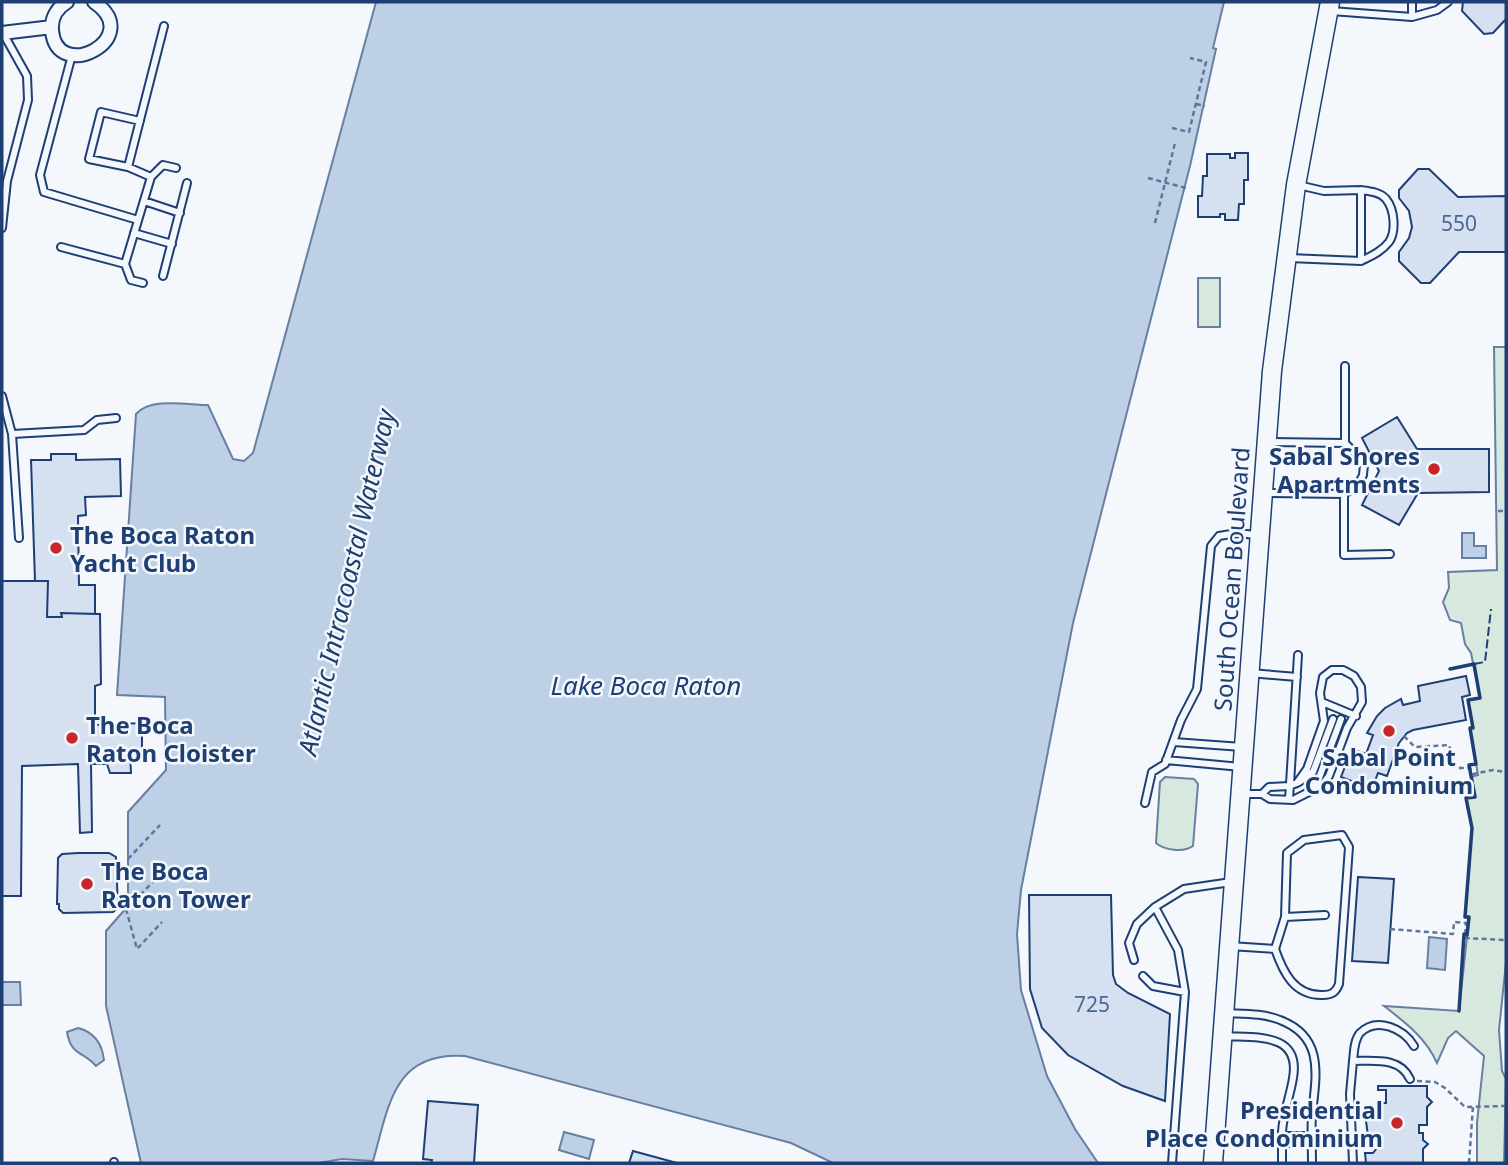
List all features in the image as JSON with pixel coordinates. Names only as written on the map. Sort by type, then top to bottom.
[{"type":"main road","name":"South Ocean Boulevard","points":[[1213,1163],[1265,442],[1285,258],[1329,6]]},
{"type":"street","points":[[67,2],[57,11],[52,27],[57,44],[72,54],[90,54],[105,43],[108,34],[107,16],[94,2]]},
{"type":"street","points":[[2,33],[52,27]]},
{"type":"lane","points":[[1412,2],[1412,17]]},
{"type":"lane","points":[[1329,6],[1412,17],[1437,10],[1448,2]]},
{"type":"lane","points":[[128,167],[164,26]]},
{"type":"lane","points":[[2,33],[27,76],[28,100],[7,181],[2,228]]},
{"type":"lane","points":[[72,54],[40,176],[44,192],[138,220]]},
{"type":"lane","points":[[140,121],[101,112],[89,159],[128,167],[151,177]]},
{"type":"lane","points":[[143,283],[131,280],[125,264],[151,177],[163,165],[176,168]]},
{"type":"lane","points":[[163,276],[187,183]]},
{"type":"lane","points":[[1285,258],[1361,261],[1377,254],[1391,240],[1394,226],[1386,199],[1373,191],[1324,191],[1296,185]]},
{"type":"lane","points":[[1361,190],[1361,261]]},
{"type":"lane","points":[[144,201],[180,212]]},
{"type":"lane","points":[[134,233],[172,244]]},
{"type":"lane","points":[[61,247],[125,264]]},
{"type":"lane","points":[[1345,366],[1345,443]]},
{"type":"lane","points":[[2,396],[12,434],[19,538]]},
{"type":"lane","points":[[12,434],[84,430],[97,420],[116,418]]},
{"type":"lane","points":[[1261,494],[1344,494],[1358,485],[1364,465],[1345,443],[1265,442]]},
{"type":"lane","points":[[1344,494],[1344,555],[1390,554]]},
{"type":"lane","points":[[1145,803],[1152,772],[1166,760],[1181,720],[1197,689],[1211,546],[1219,536],[1237,533],[1258,536]]},
{"type":"lane","points":[[1289,800],[1298,656]]},
{"type":"lane","points":[[1239,794],[1262,794],[1269,799],[1293,800],[1321,786],[1329,776],[1347,729],[1362,702],[1361,687],[1354,676],[1343,670],[1332,670],[1323,677],[1320,693],[1324,721],[1307,769],[1297,783]]},
{"type":"lane","points":[[1248,673],[1297,677]]},
{"type":"lane","points":[[1322,702],[1356,716]]},
{"type":"lane","points":[[1262,794],[1269,787],[1303,782],[1313,772],[1337,719],[1319,778],[1313,789]]},
{"type":"lane","points":[[1174,742],[1243,747]]},
{"type":"lane","points":[[1166,760],[1241,767]]},
{"type":"lane","points":[[1342,835],[1349,846],[1339,984],[1336,991],[1329,995],[1303,992],[1292,983],[1282,968],[1275,948],[1285,918],[1287,853],[1304,840],[1342,835]]},
{"type":"lane","points":[[1134,960],[1129,943],[1137,924],[1155,907],[1184,889],[1233,882]]},
{"type":"lane","points":[[1155,907],[1178,950],[1185,992],[1172,1163]]},
{"type":"lane","points":[[1285,918],[1325,915]]},
{"type":"lane","points":[[1228,946],[1275,948]]},
{"type":"lane","points":[[1143,976],[1153,986],[1185,992]]},
{"type":"lane","points":[[1223,1013],[1280,1020],[1304,1036],[1315,1058],[1317,1073],[1312,1116],[1312,1163]]},
{"type":"lane","points":[[1353,1163],[1350,1094],[1356,1039],[1369,1027],[1390,1026],[1399,1030],[1414,1046]]},
{"type":"lane","points":[[1222,1035],[1262,1038],[1286,1046],[1293,1056],[1294,1068],[1282,1132]]},
{"type":"lane","points":[[1353,1061],[1393,1063],[1401,1066],[1410,1079]]},
{"type":"lane","points":[[1285,1110],[1312,1116]]},
{"type":"lane","points":[[1282,1147],[1282,1163]]},
{"type":"path","points":[[1172,128],[1189,132],[1206,62],[1190,58]]},
{"type":"path","points":[[1196,104],[1205,106]]},
{"type":"path","points":[[1155,223],[1175,143]]},
{"type":"path","points":[[1148,178],[1186,188]]},
{"type":"path","points":[[1498,511],[1506,511]]},
{"type":"path","points":[[1404,736],[1415,747],[1449,745],[1455,768],[1470,768],[1473,774],[1493,770],[1506,772]]},
{"type":"path","points":[[128,859],[160,825]]},
{"type":"path","points":[[160,875],[127,908],[138,949],[162,922]]},
{"type":"path","points":[[1390,929],[1454,934],[1454,922],[1466,923],[1466,938],[1506,940]]},
{"type":"path","points":[[1410,1079],[1435,1082],[1454,1095],[1462,1105],[1506,1106]]},
{"type":"path","points":[[1469,1163],[1473,1106]]},
{"type":"shaded area","points":[[1198,278],[1220,278],[1220,327],[1198,327]]},
{"type":"shaded area","points":[[1494,347],[1506,347],[1506,962],[1499,1030],[1502,1071],[1506,1079],[1504,1163],[1477,1163],[1477,1123],[1484,1056],[1456,1031],[1448,1038],[1437,1063],[1421,1038],[1384,1006],[1459,1011],[1469,918],[1465,917],[1472,828],[1466,798],[1475,797],[1471,777],[1478,775],[1468,700],[1480,698],[1471,653],[1465,644],[1461,623],[1450,620],[1443,602],[1449,588],[1448,572],[1497,570]]},
{"type":"shaded area","points":[[1165,777],[1194,779],[1198,784],[1193,846],[1189,848],[1174,850],[1156,843],[1160,782]]},
{"type":"water","name":"Lake Boca Raton","points":[[376,2],[1224,2],[1190,166],[1073,623],[1021,890],[1017,934],[1021,990],[1047,1076],[1075,1129],[1098,1163],[833,1163],[791,1143],[465,1056],[441,1057],[422,1063],[408,1073],[390,1102],[373,1161],[342,1159],[318,1163],[141,1163],[106,1006],[106,931],[128,906],[128,812],[166,770],[165,697],[117,695],[136,414],[151,405],[208,405],[233,459],[244,461],[253,453]]},
{"type":"water","points":[[1462,533],[1474,533],[1474,546],[1486,546],[1486,558],[1462,558]]},
{"type":"water","points":[[1429,937],[1447,939],[1445,970],[1427,968]]},
{"type":"water","points":[[2,982],[20,982],[21,1005],[2,1005]]},
{"type":"water","points":[[78,1028],[89,1032],[99,1043],[104,1060],[96,1066],[71,1045],[67,1032]]},
{"type":"water","points":[[564,1132],[594,1140],[589,1159],[559,1150]]},
{"type":"building","points":[[1463,2],[1506,2],[1506,19],[1493,33],[1484,34],[1462,11]]},
{"type":"building","points":[[1235,153],[1248,153],[1248,180],[1244,180],[1244,204],[1239,204],[1238,220],[1225,220],[1225,214],[1220,214],[1220,217],[1198,217],[1198,196],[1202,196],[1203,176],[1207,176],[1207,154],[1230,154],[1230,158],[1235,158]]},
{"type":"building","points":[[1418,169],[1429,169],[1458,197],[1506,196],[1506,252],[1459,252],[1430,283],[1421,283],[1399,261],[1399,252],[1409,238],[1412,227],[1409,211],[1399,198],[1399,190]]},
{"type":"building","name":"Sabal Shores Apartments","points":[[1397,417],[1417,449],[1489,449],[1489,492],[1418,493],[1399,525],[1362,505],[1379,471],[1362,438]]},
{"type":"building","name":"The Boca Raton Yacht Club","points":[[51,454],[76,454],[76,460],[120,459],[121,496],[85,497],[86,515],[78,516],[79,585],[95,585],[95,614],[61,613],[62,617],[47,617],[48,581],[35,581],[31,460],[51,460]]},
{"type":"building","name":"The Boca Raton Cloister","points":[[2,581],[48,581],[47,617],[62,617],[61,613],[100,614],[101,684],[95,686],[95,725],[142,723],[142,751],[130,753],[131,773],[110,773],[107,764],[91,764],[92,832],[80,833],[78,764],[22,766],[21,896],[2,896]]},
{"type":"building","name":"Sabal Point Condominium","points":[[1466,676],[1470,695],[1462,697],[1466,720],[1407,733],[1399,743],[1387,776],[1378,773],[1372,789],[1341,777],[1352,749],[1366,754],[1373,735],[1367,733],[1385,708],[1401,699],[1403,705],[1420,701],[1418,686]]},
{"type":"building","name":"The Boca Raton Tower","points":[[109,853],[116,857],[118,908],[113,912],[63,913],[59,909],[58,858],[62,854]]},
{"type":"building","points":[[1358,877],[1394,879],[1388,963],[1352,961]]},
{"type":"building","points":[[1029,895],[1111,895],[1113,975],[1116,984],[1170,1014],[1165,1101],[1123,1086],[1068,1055],[1042,1028],[1030,989]]},
{"type":"building","name":"Presidential Place Condominium","points":[[1378,1086],[1427,1086],[1427,1097],[1432,1102],[1427,1107],[1427,1125],[1419,1125],[1419,1133],[1423,1133],[1423,1140],[1428,1144],[1423,1149],[1423,1163],[1366,1163],[1365,1153],[1373,1153],[1377,1142],[1368,1136],[1366,1121],[1377,1110],[1377,1103],[1386,1103],[1386,1090],[1378,1090]]},
{"type":"building","points":[[428,1101],[478,1105],[474,1163],[431,1163],[432,1160],[423,1159]]},
{"type":"building","points":[[1279,1132],[1304,1132],[1304,1147],[1279,1147]]},
{"type":"building","points":[[633,1151],[677,1163],[629,1163]]},
{"type":"fence","points":[[1474,664],[1485,662],[1491,609]]},
{"type":"wall","points":[[1450,669],[1474,664],[1480,698],[1468,700],[1476,764],[1469,765],[1475,797],[1466,798],[1472,828],[1465,917],[1469,917],[1467,935]]},
{"type":"wall","points":[[1459,1011],[1464,934]]},
{"type":"place","name":"Sabal Shores Apartments","points":[[1434,469]]},
{"type":"place","name":"The Boca Raton Yacht Club","points":[[56,548]]},
{"type":"place","name":"Sabal Point Condominium","points":[[1389,731]]},
{"type":"place","name":"The Boca Raton Cloister","points":[[72,738]]},
{"type":"place","name":"The Boca Raton Tower","points":[[87,884]]},
{"type":"place","name":"Presidential Place Condominium","points":[[1397,1123]]},
{"type":"water label","name":"Atlantic Intracoastal Waterway","points":[[346,582]]}]
